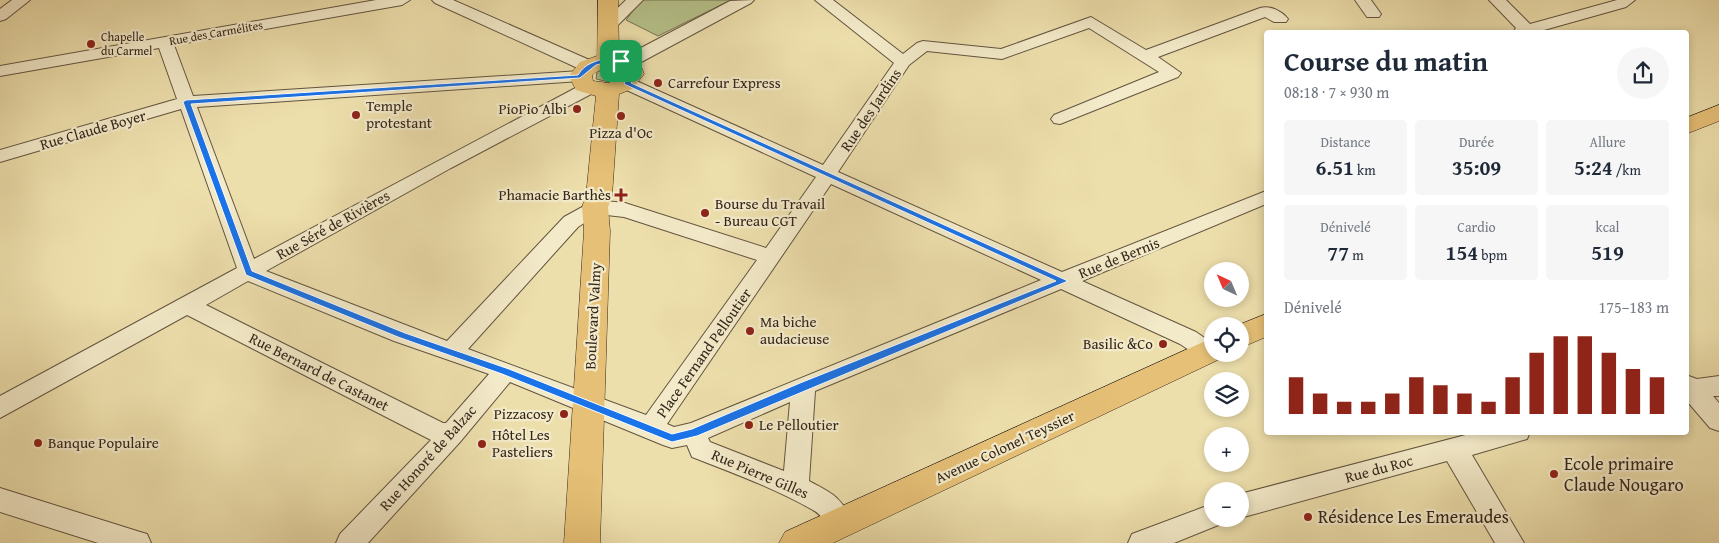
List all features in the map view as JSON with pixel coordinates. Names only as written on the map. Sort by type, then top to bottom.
[{"type":"main road","name":"Boulevard Valmy","points":[[582,543],[597,231],[595,207],[599,196],[604,75],[609,25],[608,0]]},
{"type":"main road","points":[[1689,126],[1719,112]]},
{"type":"main road","points":[[1249,333],[1264,326]]},
{"type":"main road","name":"Avenue Colonel Teyssier","points":[[797,543],[1204,354]]},
{"type":"street","points":[[0,16],[22,0]]},
{"type":"street","name":"Rue des Carmélites","points":[[0,71],[402,0]]},
{"type":"street","points":[[440,0],[829,174],[1188,338],[1204,347]]},
{"type":"street","points":[[609,25],[635,0]]},
{"type":"street","name":"Rue Séré de Rivières","points":[[0,408],[249,273],[604,75],[735,4],[746,0]]},
{"type":"street","points":[[823,0],[903,62]]},
{"type":"street","points":[[1363,0],[1373,14]]},
{"type":"street","points":[[1497,0],[1523,30]]},
{"type":"street","points":[[1532,30],[1621,4],[1627,0]]},
{"type":"street","points":[[1144,56],[1177,46],[1266,11],[1280,19]]},
{"type":"street","name":"Rue des Jardins","points":[[772,257],[903,62],[923,46],[1002,54],[1091,22],[1144,56]]},
{"type":"street","points":[[165,42],[249,273]]},
{"type":"street","points":[[1060,119],[1172,73],[1144,56]]},
{"type":"street","name":"Rue Claude Boyer","points":[[0,156],[186,102],[604,75]]},
{"type":"street","name":"Rue de Bernis","points":[[694,433],[803,386],[1264,198]]},
{"type":"street","points":[[451,352],[571,222],[595,207],[625,210],[772,257]]},
{"type":"street","name":"Place Fernand Pelloutier","points":[[249,273],[402,335],[506,371],[652,428],[772,257]]},
{"type":"street","name":"Rue Bernard de Castanet","points":[[188,306],[438,432],[451,435]]},
{"type":"street","name":"Rue Honoré de Balzac","points":[[350,543],[451,435],[506,371]]},
{"type":"street","points":[[796,488],[803,386]]},
{"type":"street","points":[[1689,388],[1719,386]]},
{"type":"street","points":[[1689,388],[1719,422]]},
{"type":"street","points":[[652,428],[672,438],[694,433]]},
{"type":"street","name":"Rue Pierre Gilles","points":[[694,433],[701,449],[796,488],[829,505],[840,523]]},
{"type":"street","name":"Rue du Roc","points":[[1249,504],[1506,435]]},
{"type":"street","points":[[1452,449],[1462,461],[1510,543]]},
{"type":"street","points":[[0,500],[137,543]]},
{"type":"street","points":[[1142,543],[1204,519]]},
{"type":"green space","points":[[641,0],[731,0],[658,36],[626,20]]},
{"type":"green space","points":[[608,68],[618,70],[619,77],[609,82],[596,79],[597,72]]},
{"type":"place","name":"Chapelle du Carmel","points":[[91,44]]},
{"type":"place","name":"Carrefour Express","points":[[658,83]]},
{"type":"place","name":"PioPio Albi","points":[[577,109]]},
{"type":"place","name":"Temple protestant","points":[[356,115]]},
{"type":"place","name":"Pizza d'Oc","points":[[621,116]]},
{"type":"place","name":"Phamacie Barthès","points":[[621,195]]},
{"type":"place","name":"Bourse du Travail - Bureau CGT","points":[[705,213]]},
{"type":"place","name":"Ma biche audacieuse","points":[[750,331]]},
{"type":"place","name":"Basilic &Co","points":[[1163,344]]},
{"type":"place","name":"Pizzacosy","points":[[564,414]]},
{"type":"place","name":"Le Pelloutier","points":[[749,425]]},
{"type":"place","name":"Banque Populaire","points":[[38,443]]},
{"type":"place","name":"Hôtel Les Pasteliers","points":[[482,444]]},
{"type":"place","name":"Ecole primaire Claude Nougaro","points":[[1554,474]]},
{"type":"place","name":"Résidence Les Emeraudes","points":[[1308,517]]},
{"type":"route","points":[[601,61],[621,61],[631,66],[633,70],[631,79],[626,83],[1064,281],[803,386],[694,433],[672,438],[652,428],[589,405],[573,397],[506,371],[402,335],[249,273],[186,102],[550,79],[580,76],[588,66],[601,61]]}]
